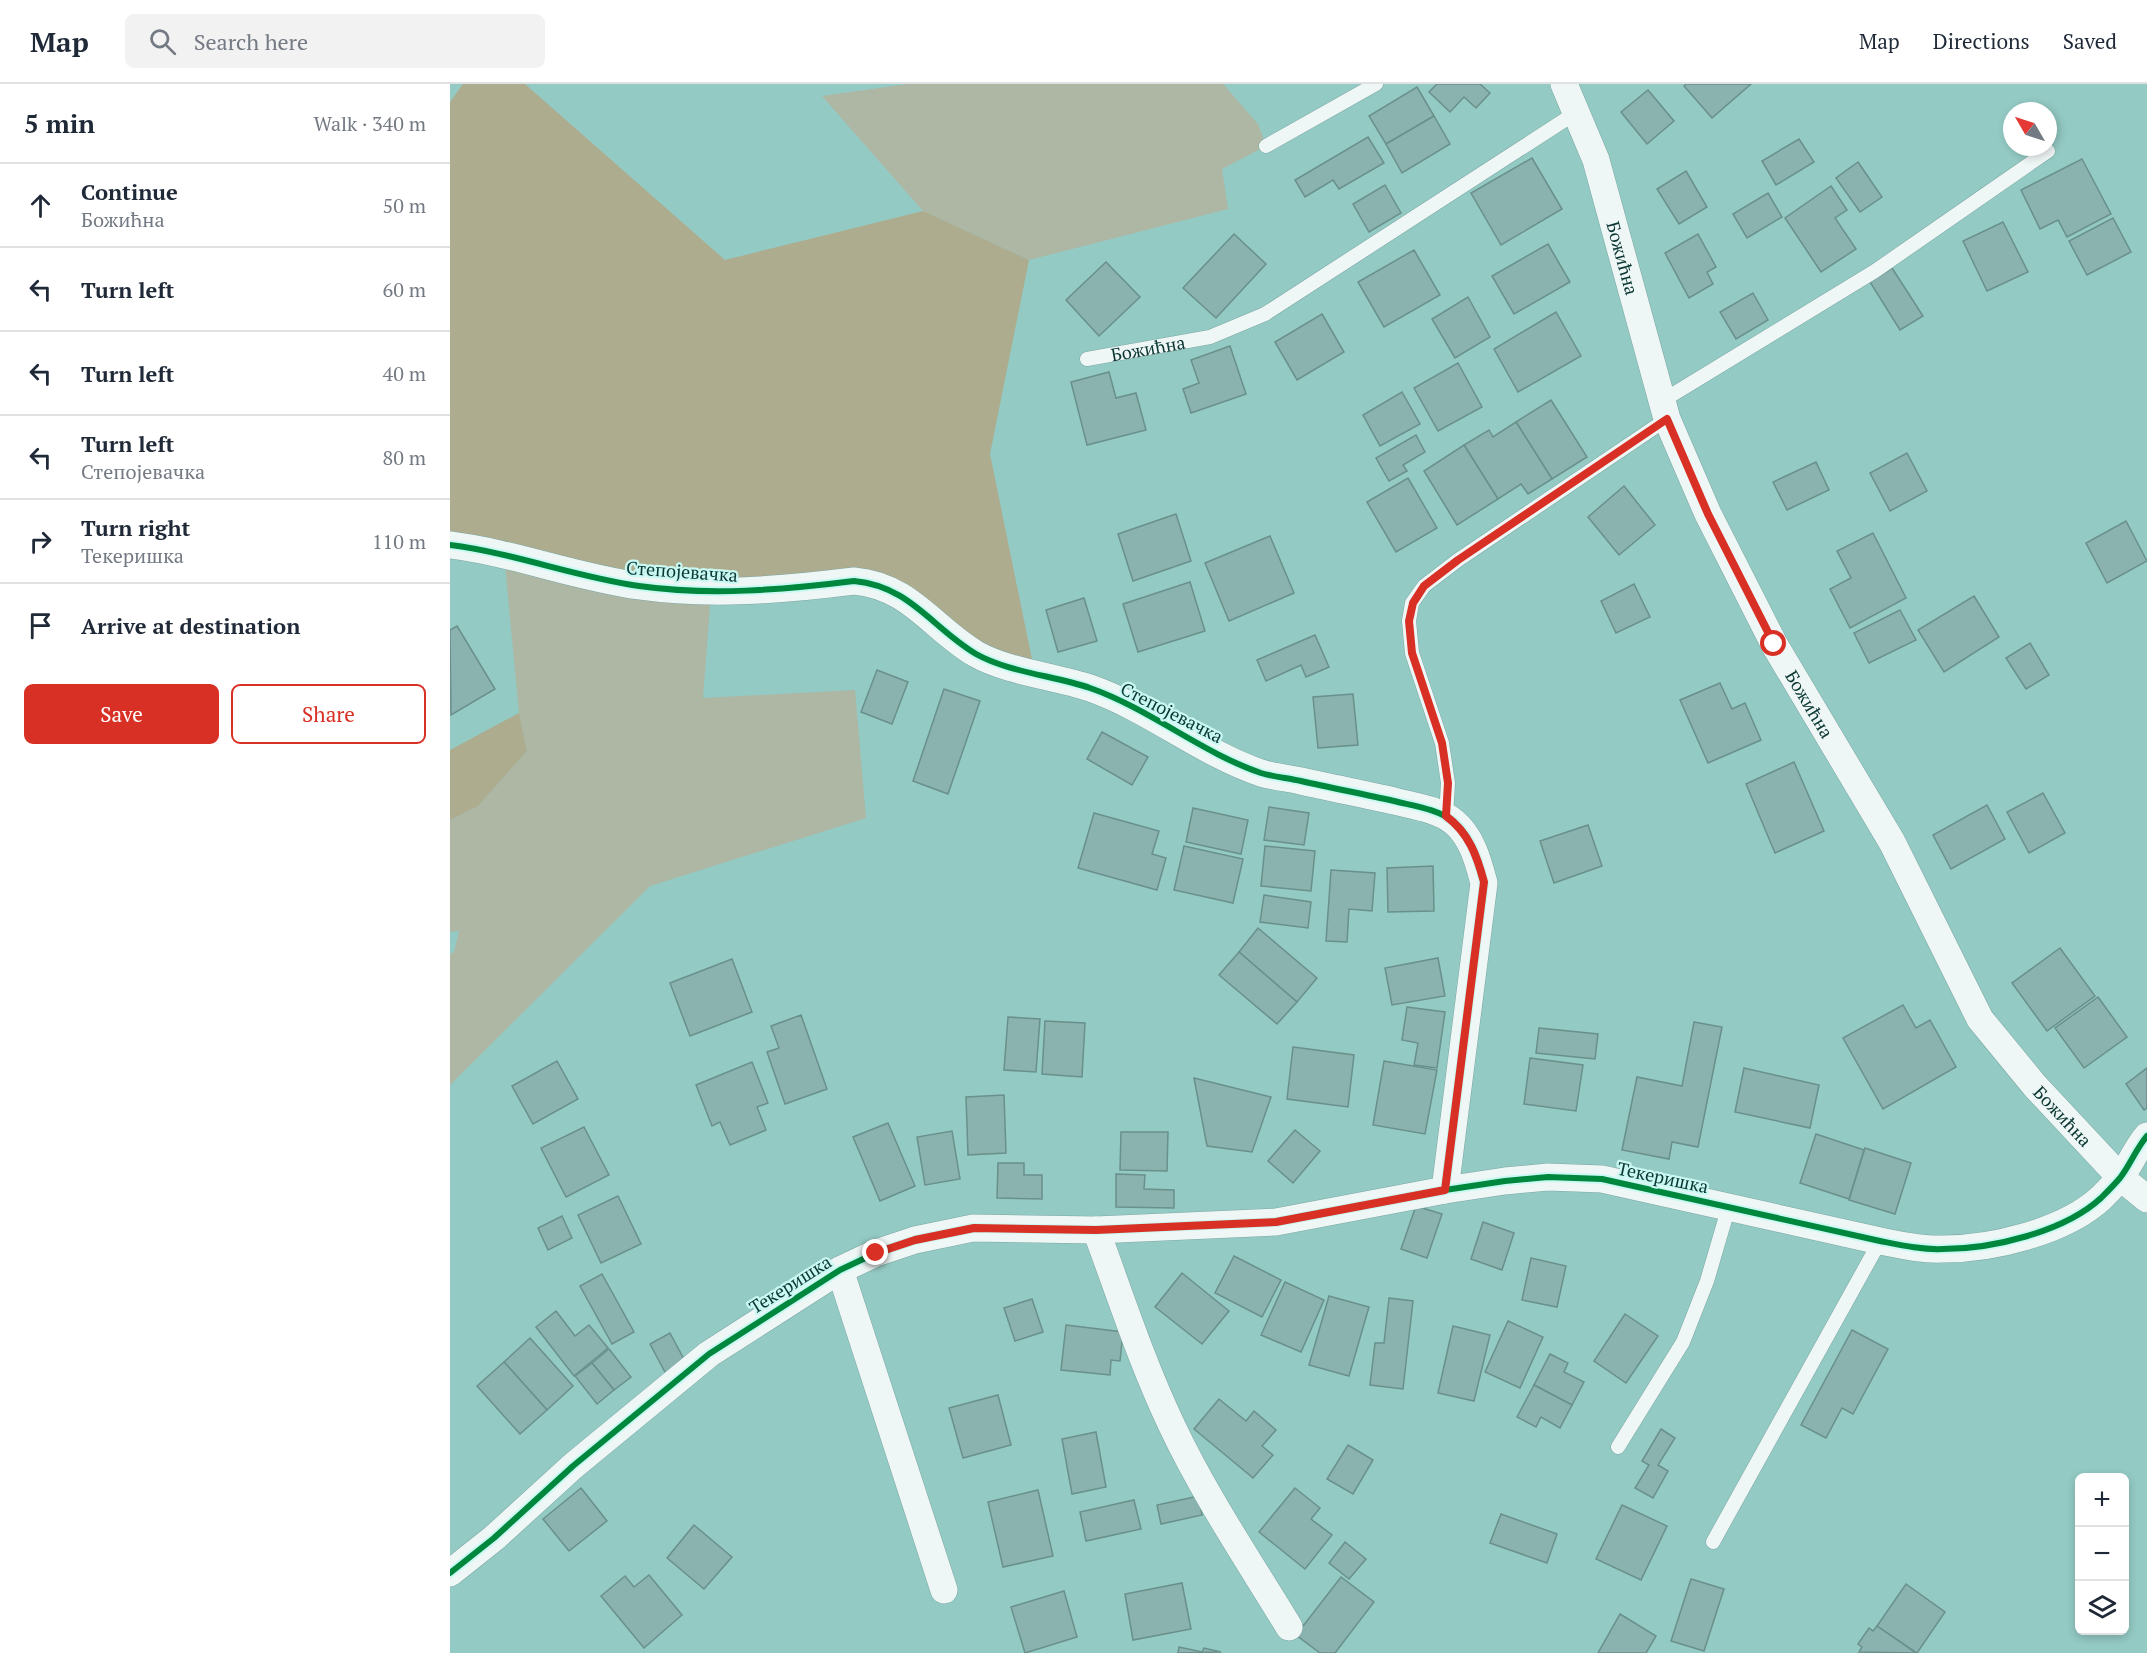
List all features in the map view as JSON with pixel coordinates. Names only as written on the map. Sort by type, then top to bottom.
[{"type":"street","name":"Божићна","points":[[1574,94],[1596,160],[1664,410],[1708,514],[1774,644],[1892,842],[1980,1019],[2035,1086],[2120,1177],[2147,1199]]},
{"type":"street","name":"Степојевачка","points":[[450,545],[504,555],[607,580],[675,590],[738,591],[854,581],[873,583],[894,591],[908,600],[976,654],[993,662],[1090,688],[1147,714],[1215,751],[1262,773],[1416,806],[1446,816],[1456,824],[1470,843],[1484,882],[1445,1190]]},
{"type":"street","name":"Текеришка","points":[[450,1573],[494,1538],[573,1466],[709,1354],[840,1270],[876,1253],[915,1240],[974,1228],[1096,1230],[1276,1222],[1445,1190],[1548,1177],[1602,1179],[1880,1241],[1943,1250],[2018,1239],[2051,1229],[2075,1216],[2099,1200],[2120,1177],[2147,1136]]},
{"type":"street","points":[[1096,1230],[1145,1364],[1172,1425],[1204,1488],[1289,1627]]},
{"type":"street","points":[[840,1270],[944,1590]]},
{"type":"lane","points":[[1266,146],[1376,84]]},
{"type":"lane","name":"Божићна","points":[[1087,359],[1210,338],[1265,314],[1574,94]]},
{"type":"lane","points":[[1446,816],[1448,783],[1442,743],[1412,653],[1409,621],[1413,603],[1424,586],[1664,410],[1875,271],[2041,156]]},
{"type":"lane","name":"Текеришка","points":[[1618,1447],[1683,1342],[1707,1281],[1729,1206]]},
{"type":"lane","points":[[1713,1542],[1880,1241]]},
{"type":"green space","points":[[463,84],[525,84],[725,260],[923,211],[1029,260],[990,454],[1035,674],[894,591],[738,591],[450,547],[450,102]]},
{"type":"green space","points":[[908,84],[1223,84],[1258,124],[1266,146],[1222,169],[1228,209],[1029,260],[923,211],[822,96]]},
{"type":"green space","points":[[504,555],[711,592],[703,698],[855,690],[866,818],[650,886],[450,1085],[450,954],[454,952],[459,931],[450,932],[450,820],[478,806],[527,751],[519,713]]},
{"type":"green space","points":[[519,713],[527,751],[478,806],[450,820],[450,750]]},
{"type":"building","points":[[1437,84],[1480,84],[1490,93],[1476,108],[1464,97],[1450,112],[1429,92]]},
{"type":"building","points":[[1686,84],[1751,84],[1712,118],[1684,86]]},
{"type":"building","points":[[1417,87],[1434,116],[1386,144],[1369,116]]},
{"type":"building","points":[[1648,90],[1674,121],[1647,144],[1621,112]]},
{"type":"building","points":[[1434,116],[1450,144],[1402,173],[1386,144]]},
{"type":"building","points":[[1368,137],[1384,163],[1339,189],[1333,180],[1305,197],[1295,180]]},
{"type":"building","points":[[1799,139],[1814,162],[1776,185],[1762,161]]},
{"type":"building","points":[[1532,158],[1562,209],[1501,245],[1471,193]]},
{"type":"building","points":[[2082,159],[2111,214],[2067,237],[2058,220],[2040,229],[2021,190]]},
{"type":"building","points":[[1858,162],[1882,197],[1860,212],[1836,178]]},
{"type":"building","points":[[1686,171],[1707,207],[1679,224],[1657,189]]},
{"type":"building","points":[[1385,185],[1401,213],[1369,232],[1353,204]]},
{"type":"building","points":[[1831,186],[1847,210],[1835,218],[1856,249],[1821,272],[1785,218]]},
{"type":"building","points":[[1768,193],[1782,217],[1747,238],[1733,214]]},
{"type":"building","points":[[2113,218],[2131,252],[2087,275],[2069,241]]},
{"type":"building","points":[[2003,222],[2028,272],[1987,291],[1963,241]]},
{"type":"building","points":[[1234,234],[1266,264],[1216,318],[1183,288]]},
{"type":"building","points":[[1698,234],[1716,267],[1707,272],[1713,284],[1689,298],[1665,253]]},
{"type":"building","points":[[1548,244],[1570,282],[1514,314],[1492,276]]},
{"type":"building","points":[[1414,250],[1440,295],[1384,327],[1358,282]]},
{"type":"building","points":[[1106,262],[1140,297],[1099,336],[1066,300]]},
{"type":"building","points":[[1892,268],[1923,316],[1900,330],[1870,282]]},
{"type":"building","points":[[1753,293],[1768,320],[1736,339],[1720,312]]},
{"type":"building","points":[[1468,297],[1490,337],[1455,358],[1432,319]]},
{"type":"building","points":[[1556,312],[1581,356],[1518,392],[1494,349]]},
{"type":"building","points":[[1322,314],[1344,352],[1297,380],[1275,342]]},
{"type":"building","points":[[1230,346],[1246,394],[1191,413],[1183,389],[1199,383],[1191,360]]},
{"type":"building","points":[[1458,363],[1482,407],[1438,431],[1414,388]]},
{"type":"building","points":[[1109,372],[1116,398],[1136,393],[1146,430],[1087,445],[1071,382]]},
{"type":"building","points":[[1402,392],[1420,424],[1380,446],[1363,415]]},
{"type":"building","points":[[1551,400],[1587,457],[1552,479],[1516,422]]},
{"type":"building","points":[[1516,422],[1552,479],[1528,494],[1521,484],[1498,499],[1464,445],[1489,430],[1493,437]]},
{"type":"building","points":[[1416,435],[1425,452],[1403,465],[1407,471],[1389,481],[1376,458]]},
{"type":"building","points":[[1464,445],[1498,499],[1457,525],[1424,471]]},
{"type":"building","points":[[1907,453],[1927,491],[1890,511],[1870,473]]},
{"type":"building","points":[[1816,462],[1829,490],[1787,510],[1773,482]]},
{"type":"building","points":[[1408,478],[1437,528],[1396,552],[1367,502]]},
{"type":"building","points":[[1624,486],[1655,525],[1619,555],[1588,517]]},
{"type":"building","points":[[1176,514],[1191,561],[1133,581],[1118,534]]},
{"type":"building","points":[[2126,521],[2147,561],[2107,583],[2086,543]]},
{"type":"building","points":[[1873,533],[1906,598],[1850,628],[1830,589],[1851,578],[1837,551]]},
{"type":"building","points":[[1270,536],[1294,593],[1229,621],[1205,563]]},
{"type":"building","points":[[1190,582],[1205,631],[1138,652],[1123,604]]},
{"type":"building","points":[[1634,584],[1650,617],[1616,633],[1601,601]]},
{"type":"building","points":[[1974,596],[1999,637],[1944,672],[1918,630]]},
{"type":"building","points":[[1084,598],[1097,641],[1058,652],[1046,610]]},
{"type":"building","points":[[1900,610],[1916,640],[1869,663],[1854,633]]},
{"type":"building","points":[[457,626],[495,689],[451,715],[450,630]]},
{"type":"building","points":[[1315,635],[1329,667],[1306,677],[1301,665],[1266,681],[1257,660]]},
{"type":"building","points":[[2030,643],[2049,675],[2026,689],[2006,658]]},
{"type":"building","points":[[877,670],[908,682],[892,724],[861,712]]},
{"type":"building","points":[[1720,683],[1732,709],[1745,703],[1761,740],[1708,763],[1680,700]]},
{"type":"building","points":[[944,689],[980,701],[948,794],[913,781]]},
{"type":"building","points":[[1353,694],[1358,745],[1318,748],[1313,697]]},
{"type":"building","points":[[1102,732],[1148,757],[1132,785],[1087,759]]},
{"type":"building","points":[[1794,762],[1824,831],[1775,853],[1746,784]]},
{"type":"building","points":[[2043,793],[2065,833],[2029,853],[2007,812]]},
{"type":"building","points":[[1987,805],[2005,839],[1951,869],[1933,835]]},
{"type":"building","points":[[1269,807],[1309,813],[1304,845],[1264,840]]},
{"type":"building","points":[[1193,808],[1248,820],[1241,854],[1186,842]]},
{"type":"building","points":[[1094,813],[1159,831],[1152,854],[1166,858],[1157,890],[1078,868]]},
{"type":"building","points":[[1588,825],[1602,866],[1554,883],[1540,841]]},
{"type":"building","points":[[1184,846],[1243,859],[1233,903],[1174,890]]},
{"type":"building","points":[[1265,846],[1315,851],[1311,891],[1261,886]]},
{"type":"building","points":[[1433,866],[1434,911],[1388,912],[1387,868]]},
{"type":"building","points":[[1331,870],[1375,873],[1372,911],[1349,909],[1347,942],[1326,941]]},
{"type":"building","points":[[1264,895],[1311,902],[1308,928],[1260,922]]},
{"type":"building","points":[[1258,928],[1317,978],[1297,1002],[1239,952]]},
{"type":"building","points":[[2060,948],[2095,996],[2047,1031],[2012,983]]},
{"type":"building","points":[[1239,952],[1297,1002],[1277,1024],[1219,975]]},
{"type":"building","points":[[1438,958],[1445,996],[1392,1005],[1385,968]]},
{"type":"building","points":[[732,959],[752,1012],[690,1036],[670,983]]},
{"type":"building","points":[[2098,997],[2127,1037],[2084,1068],[2055,1028]]},
{"type":"building","points":[[1903,1005],[1916,1028],[1930,1020],[1956,1067],[1883,1109],[1843,1038]]},
{"type":"building","points":[[1407,1007],[1445,1012],[1437,1068],[1414,1065],[1418,1043],[1402,1040]]},
{"type":"building","points":[[801,1015],[827,1089],[785,1104],[767,1052],[779,1048],[771,1026]]},
{"type":"building","points":[[1008,1017],[1040,1019],[1036,1072],[1004,1070]]},
{"type":"building","points":[[1045,1021],[1085,1023],[1082,1077],[1042,1074]]},
{"type":"building","points":[[1694,1022],[1722,1027],[1698,1147],[1672,1142],[1669,1159],[1622,1150],[1637,1077],[1682,1086]]},
{"type":"building","points":[[1539,1028],[1598,1034],[1595,1059],[1536,1053]]},
{"type":"building","points":[[1293,1047],[1354,1055],[1348,1107],[1287,1099]]},
{"type":"building","points":[[1530,1058],[1583,1065],[1576,1111],[1524,1104]]},
{"type":"building","points":[[557,1061],[578,1099],[533,1124],[512,1086]]},
{"type":"building","points":[[1384,1061],[1437,1070],[1425,1134],[1373,1125]]},
{"type":"building","points":[[752,1062],[768,1103],[757,1107],[766,1130],[730,1145],[720,1122],[712,1126],[696,1085]]},
{"type":"building","points":[[1744,1068],[1819,1085],[1810,1128],[1735,1112]]},
{"type":"building","points":[[2147,1068],[2147,1108],[2144,1110],[2126,1084]]},
{"type":"building","points":[[1194,1078],[1271,1097],[1252,1152],[1207,1146]]},
{"type":"building","points":[[1004,1095],[1006,1153],[968,1155],[966,1097]]},
{"type":"building","points":[[888,1123],[915,1186],[880,1201],[853,1137]]},
{"type":"building","points":[[584,1127],[609,1175],[566,1197],[541,1148]]},
{"type":"building","points":[[1295,1130],[1320,1151],[1293,1183],[1268,1161]]},
{"type":"building","points":[[952,1131],[960,1179],[925,1185],[917,1137]]},
{"type":"building","points":[[1121,1132],[1168,1132],[1167,1171],[1120,1170]]},
{"type":"building","points":[[1816,1134],[1864,1150],[1849,1199],[1800,1183]]},
{"type":"building","points":[[1865,1148],[1911,1163],[1895,1214],[1849,1200]]},
{"type":"building","points":[[998,1163],[1024,1163],[1024,1175],[1042,1175],[1042,1199],[997,1198]]},
{"type":"building","points":[[1116,1174],[1145,1175],[1144,1189],[1174,1190],[1174,1208],[1116,1207]]},
{"type":"building","points":[[618,1196],[641,1244],[601,1263],[578,1215]]},
{"type":"building","points":[[1416,1206],[1442,1214],[1427,1258],[1401,1249]]},
{"type":"building","points":[[562,1216],[572,1238],[548,1250],[538,1228]]},
{"type":"building","points":[[1483,1222],[1514,1233],[1502,1270],[1471,1259]]},
{"type":"building","points":[[1234,1256],[1281,1280],[1262,1317],[1215,1293]]},
{"type":"building","points":[[1531,1258],[1566,1266],[1557,1307],[1522,1300]]},
{"type":"building","points":[[1182,1273],[1229,1311],[1202,1344],[1155,1307]]},
{"type":"building","points":[[602,1274],[634,1332],[612,1344],[580,1286]]},
{"type":"building","points":[[1285,1282],[1324,1300],[1301,1352],[1261,1335]]},
{"type":"building","points":[[1329,1296],[1369,1307],[1349,1376],[1309,1365]]},
{"type":"building","points":[[1389,1298],[1413,1301],[1403,1389],[1370,1385],[1375,1343],[1384,1343]]},
{"type":"building","points":[[1032,1299],[1043,1332],[1015,1341],[1004,1308]]},
{"type":"building","points":[[556,1311],[575,1336],[589,1325],[608,1348],[574,1376],[536,1327]]},
{"type":"building","points":[[1625,1314],[1658,1336],[1626,1383],[1594,1361]]},
{"type":"building","points":[[1508,1321],[1543,1337],[1520,1388],[1485,1372]]},
{"type":"building","points":[[1066,1325],[1123,1332],[1120,1361],[1111,1360],[1110,1375],[1061,1370]]},
{"type":"building","points":[[1453,1326],[1490,1335],[1474,1401],[1438,1393]]},
{"type":"building","points":[[1852,1330],[1888,1349],[1853,1414],[1842,1408],[1826,1438],[1801,1425]]},
{"type":"building","points":[[670,1333],[686,1363],[666,1374],[650,1344]]},
{"type":"building","points":[[530,1338],[573,1386],[547,1410],[504,1362]]},
{"type":"building","points":[[609,1349],[631,1377],[614,1390],[592,1363]]},
{"type":"building","points":[[1550,1354],[1568,1363],[1564,1372],[1584,1382],[1572,1405],[1534,1385]]},
{"type":"building","points":[[504,1362],[547,1410],[520,1434],[477,1386]]},
{"type":"building","points":[[592,1363],[614,1390],[597,1404],[575,1376]]},
{"type":"building","points":[[1534,1385],[1572,1405],[1560,1428],[1541,1417],[1536,1427],[1517,1417]]},
{"type":"building","points":[[998,1395],[1011,1445],[963,1458],[949,1408]]},
{"type":"building","points":[[1219,1399],[1246,1421],[1254,1411],[1276,1430],[1262,1446],[1273,1455],[1253,1478],[1194,1429]]},
{"type":"building","points":[[1661,1429],[1675,1438],[1658,1465],[1668,1471],[1653,1498],[1635,1488],[1649,1465],[1642,1461]]},
{"type":"building","points":[[1096,1432],[1106,1487],[1072,1494],[1062,1439]]},
{"type":"building","points":[[1348,1445],[1373,1460],[1353,1494],[1327,1479]]},
{"type":"building","points":[[581,1488],[607,1521],[569,1551],[543,1519]]},
{"type":"building","points":[[1295,1488],[1320,1508],[1311,1519],[1332,1535],[1305,1569],[1259,1532]]},
{"type":"building","points":[[1038,1490],[1053,1556],[1003,1567],[988,1502]]},
{"type":"building","points":[[1199,1496],[1202,1515],[1161,1524],[1157,1505]]},
{"type":"building","points":[[1134,1500],[1141,1529],[1086,1541],[1080,1512]]},
{"type":"building","points":[[1622,1505],[1667,1526],[1641,1580],[1596,1559]]},
{"type":"building","points":[[1501,1514],[1557,1534],[1547,1563],[1490,1543]]},
{"type":"building","points":[[694,1525],[732,1557],[704,1589],[667,1558]]},
{"type":"building","points":[[1345,1542],[1366,1559],[1349,1579],[1329,1563]]},
{"type":"building","points":[[649,1575],[682,1615],[644,1648],[601,1596],[625,1576],[634,1587]]},
{"type":"building","points":[[1341,1577],[1374,1602],[1335,1653],[1320,1653],[1296,1635]]},
{"type":"building","points":[[1691,1579],[1724,1589],[1704,1651],[1671,1641]]},
{"type":"building","points":[[1182,1583],[1191,1629],[1133,1640],[1125,1594]]},
{"type":"building","points":[[1906,1584],[1945,1612],[1917,1653],[1877,1626]]},
{"type":"building","points":[[1064,1591],[1077,1637],[1025,1653],[1011,1607]]},
{"type":"building","points":[[1620,1614],[1656,1636],[1646,1653],[1598,1653]]},
{"type":"building","points":[[1877,1626],[1916,1653],[1859,1652],[1862,1647],[1858,1644],[1869,1628],[1873,1631]]},
{"type":"building","points":[[1179,1647],[1202,1652],[1204,1648],[1221,1652],[1178,1653]]},
{"type":"cycle path","points":[[450,545],[615,582],[666,589],[746,591],[854,581],[874,585],[906,599],[960,644],[976,654],[1017,670],[1076,684],[1112,697],[1239,764],[1266,774],[1418,806],[1448,818],[1460,828],[1470,842],[1484,883],[1445,1190]]},
{"type":"cycle path","points":[[450,1573],[494,1538],[573,1466],[709,1354],[840,1270],[876,1253],[915,1240],[973,1228],[1096,1230],[1276,1222],[1445,1190],[1548,1177],[1602,1179],[1903,1246],[1935,1249],[1962,1248],[2005,1242],[2026,1236],[2048,1229],[2086,1210],[2120,1178],[2147,1136]]},
{"type":"route","points":[[876,1253],[915,1240],[974,1228],[1096,1230],[1276,1222],[1445,1190],[1484,882],[1473,849],[1456,824],[1446,816],[1448,783],[1442,743],[1412,653],[1409,621],[1413,603],[1424,586],[1458,560],[1667,419],[1708,514],[1774,644]]}]
